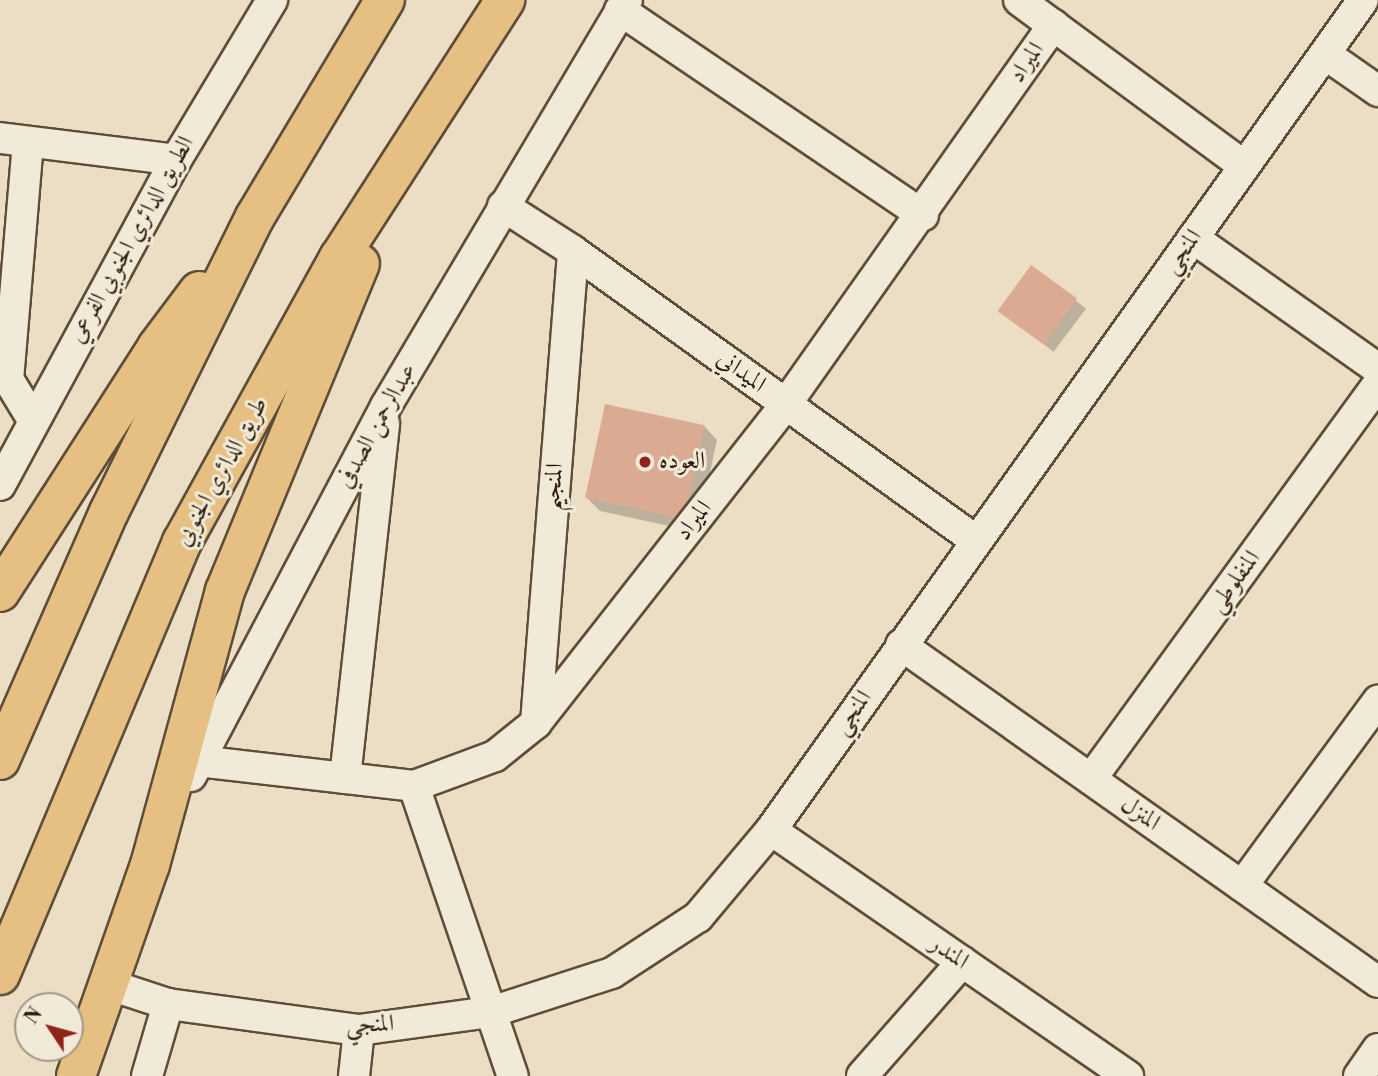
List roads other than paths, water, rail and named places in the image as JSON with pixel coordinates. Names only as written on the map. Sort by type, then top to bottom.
[{"type":"main road","points":[[0,760],[108,512],[255,217],[385,0]]},
{"type":"main road","name":"طريق الدائري الجنوبي","points":[[0,975],[182,542],[339,258],[505,0]]},
{"type":"main road","points":[[76,1076],[150,865],[225,591],[407,152]]},
{"type":"main road","points":[[0,592],[157,347],[255,217]]},
{"type":"street","name":"الطريق الدائري الجنوبي الفرعي","points":[[0,485],[176,160],[272,0]]},
{"type":"street","points":[[1019,0],[1244,166]]},
{"type":"street","name":"المنجي","points":[[107,984],[168,1004],[359,1030],[491,1012],[612,973],[698,917],[771,830],[1363,0]]},
{"type":"street","points":[[624,5],[923,215]]},
{"type":"street","name":"عبدالرحمن الصدفي","points":[[150,865],[198,761],[386,406],[624,5]]},
{"type":"street","name":"الميراد","points":[[198,761],[414,786],[495,756],[536,723],[786,404],[923,215],[1053,25]]},
{"type":"street","points":[[1325,54],[1378,91]]},
{"type":"street","points":[[33,420],[8,379],[14,140],[176,160]]},
{"type":"street","name":"الميداني","points":[[503,206],[573,251],[976,541]]},
{"type":"street","points":[[1193,238],[1378,369]]},
{"type":"street","name":"المنجيم","points":[[536,723],[573,251]]},
{"type":"street","name":"المنفلوطي","points":[[1091,779],[1378,384]]},
{"type":"street","points":[[345,778],[386,406]]},
{"type":"street","name":"المنزل","points":[[901,645],[1378,982]]},
{"type":"street","points":[[1242,886],[1378,701]]},
{"type":"street","points":[[414,786],[513,1076]]},
{"type":"street","name":"المندر","points":[[771,830],[1119,1074]]},
{"type":"street","points":[[862,1076],[962,962]]},
{"type":"street","points":[[147,1076],[168,1004]]},
{"type":"street","points":[[354,1076],[359,1030]]},
{"type":"street","points":[[1359,1076],[1378,1049]]},
{"type":"place","name":"العوده","points":[[645,462]]}]
